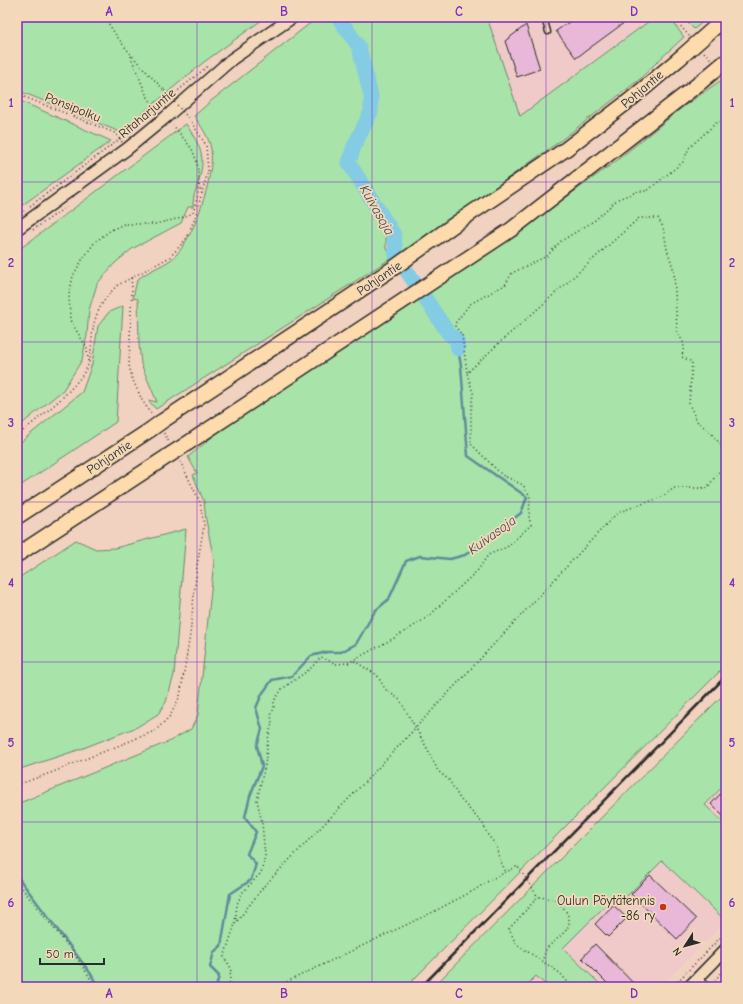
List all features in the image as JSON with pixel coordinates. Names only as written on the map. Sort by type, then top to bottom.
[{"type":"highway","name":"Pohjantie","points":[[17,518],[407,259],[458,222],[566,149],[630,100],[726,18]]},
{"type":"highway","points":[[17,555],[512,228],[726,61]]},
{"type":"street","name":"Ritaharjuntie","points":[[17,229],[116,157],[232,59],[293,17]]},
{"type":"street","points":[[689,987],[726,949]]},
{"type":"street","points":[[697,978],[707,987]]},
{"type":"lane","points":[[544,17],[548,32]]},
{"type":"path","points":[[17,436],[76,385],[88,365],[92,328],[98,312],[112,291],[131,278],[170,257],[179,249],[186,239],[195,218],[208,171],[206,145],[190,120],[131,54],[109,25],[105,17]]},
{"type":"path","points":[[131,54],[142,87],[156,110]]},
{"type":"path","name":"Ponsipolku","points":[[17,94],[115,133],[120,139],[17,216]]},
{"type":"path","points":[[88,365],[87,348],[70,320],[69,294],[73,276],[82,260],[95,242],[111,230],[124,224],[155,224],[181,218],[193,213],[198,195],[199,184],[197,162],[192,149],[166,116]]},
{"type":"path","points":[[229,987],[231,968],[224,957],[235,924],[237,904],[242,893],[261,873],[264,856],[262,823],[257,800],[265,765],[274,701],[282,689],[310,670],[321,657],[336,664],[348,663],[396,637],[428,617],[478,570],[488,555],[507,547],[531,525],[529,518],[530,496],[523,484],[502,475],[471,444],[471,413],[473,393],[464,353],[462,335],[455,326],[456,322],[470,304],[505,285],[512,273],[547,256],[561,241],[594,221],[618,199],[639,191],[647,191],[684,162],[689,148],[716,123],[726,122]]},
{"type":"path","points":[[199,184],[202,194]]},
{"type":"path","points":[[468,373],[500,342],[639,218],[658,218],[663,227],[667,249],[674,271],[677,331],[684,344],[682,357],[692,362],[689,404],[696,421],[711,433],[726,451]]},
{"type":"path","points":[[17,785],[155,731],[170,716],[180,696],[190,635],[196,566],[204,525],[200,502],[186,470],[157,426],[142,400],[132,378],[129,365],[132,288],[131,278]]},
{"type":"path","points":[[235,924],[264,886],[416,728],[613,517],[622,511],[662,497],[674,488],[707,488],[721,469],[726,467]]},
{"type":"path","points":[[353,660],[376,675],[385,689],[400,700],[438,771],[449,780],[460,799],[484,825],[487,834],[496,845],[499,858],[506,872]]},
{"type":"path","points":[[276,987],[452,902],[516,867],[517,869],[519,868],[538,897]]},
{"type":"path","points":[[17,882],[72,951],[96,987]]},
{"type":"path","points":[[538,897],[509,929],[516,944],[560,973],[572,987]]},
{"type":"path","points":[[538,897],[549,898],[562,905],[570,917],[569,926],[558,939],[547,948],[542,962]]},
{"type":"path","points":[[678,987],[675,984],[726,932]]},
{"type":"path","points":[[707,987],[726,968]]},
{"type":"shaded area","points":[[487,17],[651,17],[652,18],[520,116]]},
{"type":"shaded area","points":[[726,783],[726,825],[705,805]]},
{"type":"shaded area","points":[[662,861],[726,921],[660,987],[603,987],[563,948],[611,899],[625,898]]},
{"type":"shaded area","points":[[536,976],[548,987],[525,987]]},
{"type":"green space","points":[[18,17],[266,17],[204,62],[120,132],[17,90]]},
{"type":"green space","points":[[318,17],[487,17],[520,116],[652,19],[651,17],[672,17],[677,23],[675,25],[684,37],[640,79],[560,141],[401,253],[397,247],[397,235],[381,205],[375,209],[386,234],[386,249],[393,257],[156,409],[148,400],[157,402],[141,364],[138,299],[133,298],[137,280],[172,259],[180,250],[195,224],[201,208],[210,175],[211,149],[207,136],[194,116]]},
{"type":"green space","points":[[678,17],[709,17],[694,29],[683,18],[680,19]]},
{"type":"green space","points":[[720,81],[726,87],[726,665],[406,987],[17,987],[17,804],[170,741],[191,729],[198,715],[214,561],[204,502],[193,475],[197,473],[188,457],[222,429],[531,223],[616,161],[684,106]]},
{"type":"green space","points":[[18,100],[111,141],[17,209],[17,101]]},
{"type":"green space","points":[[186,124],[198,145],[202,158],[201,174],[194,195],[193,207],[188,207],[181,223],[132,249],[114,264],[97,284],[89,310],[87,335],[82,360],[63,390],[17,428],[17,251]]},
{"type":"green space","points":[[123,306],[116,422],[17,488],[17,445],[82,392],[92,364],[98,326],[109,312]]},
{"type":"green space","points":[[186,529],[174,675],[166,702],[158,714],[137,727],[81,749],[17,770],[17,579],[76,540],[96,549],[115,548]]},
{"type":"green space","points":[[726,692],[726,783],[705,805],[726,825],[726,921],[662,861],[625,898],[611,900],[563,948],[603,987],[548,987],[536,976],[525,987],[433,987]]},
{"type":"building","points":[[576,17],[632,17],[576,58],[556,31]]},
{"type":"building","points":[[526,25],[540,69],[517,77],[505,41]]},
{"type":"building","points":[[723,791],[726,793],[726,819],[711,804]]},
{"type":"building","name":"Oulun Pöytätennis -86 ry","points":[[650,875],[696,919],[677,939],[631,894]]},
{"type":"building","points":[[613,905],[627,918],[608,937],[595,924]]},
{"type":"building","points":[[595,944],[637,987],[611,987],[582,958]]},
{"type":"waterway","name":"Kuivasoja","points":[[338,17],[359,47],[371,96],[371,112],[354,146],[349,163],[394,235],[396,255],[449,334],[457,340],[458,349]]},
{"type":"waterway","name":"Kuivasoja","points":[[216,987],[219,976],[210,967],[214,952],[221,946],[230,894],[251,880],[256,864],[247,854],[256,832],[245,817],[250,796],[262,766],[257,746],[262,729],[256,708],[262,694],[272,680],[292,676],[311,656],[327,652],[341,652],[356,644],[375,611],[389,599],[406,561],[420,556],[450,559],[465,555],[521,513],[527,497],[468,456],[461,366],[458,349]]},
{"type":"waterway","points":[[17,876],[91,974],[98,987]]},
{"type":"railway","points":[[421,987],[726,676]]},
{"type":"place","name":"Oulun Pöytätennis -86 ry","points":[[663,907]]}]
